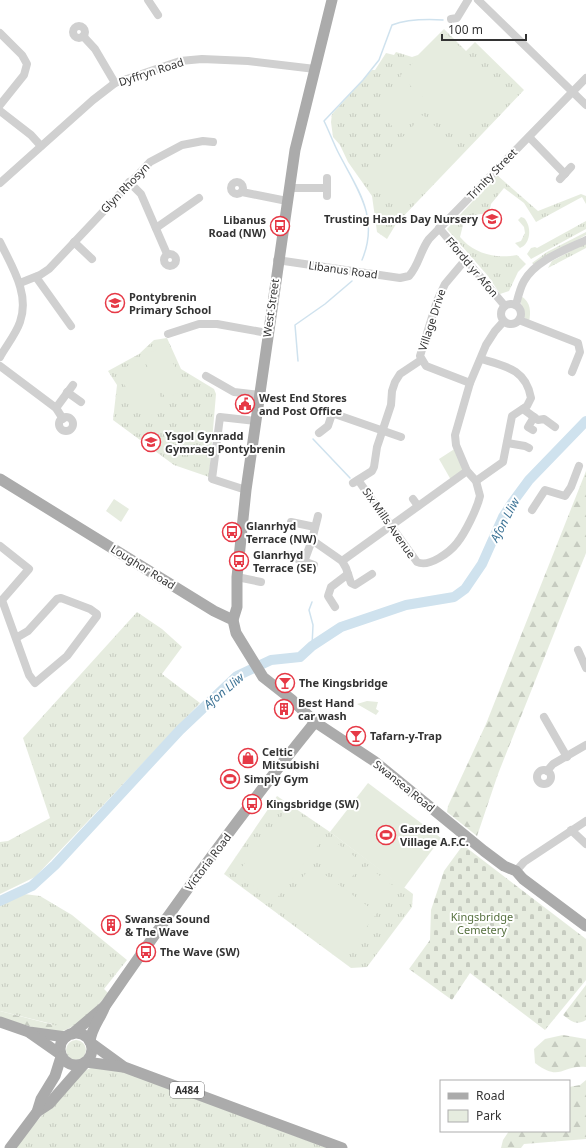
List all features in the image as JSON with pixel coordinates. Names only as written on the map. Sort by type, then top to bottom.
[{"type":"main road","name":"West Street","points":[[233,620],[237,607],[238,577],[246,490],[277,260],[294,150],[332,0]]},
{"type":"main road","name":"Loughor Road","points":[[0,479],[214,611],[233,620]]},
{"type":"main road","name":"Swansea Road","points":[[233,620],[236,633],[263,677],[291,699],[315,722],[374,762],[504,866],[516,871],[523,879],[586,926]]},
{"type":"main road","name":"Victoria Road","points":[[69,1035],[105,1006],[174,908],[273,775],[315,722]]},
{"type":"main road","name":"Victoria Road","points":[[90,1042],[92,1031],[102,1016],[105,1006]]},
{"type":"main road","points":[[0,1022],[29,1032],[69,1035],[82,1034],[90,1042],[91,1054],[86,1062],[49,1104],[37,1112],[10,1148]]},
{"type":"main road","points":[[29,1032],[71,1065],[86,1062]]},
{"type":"main road","points":[[37,1112],[41,1099],[55,1076],[61,1056],[60,1044],[69,1035]]},
{"type":"main road","name":"A484","points":[[90,1042],[124,1066],[342,1148]]},
{"type":"main road","name":"A484","points":[[86,1062],[124,1066]]},
{"type":"street","points":[[148,0],[158,15]]},
{"type":"street","points":[[451,19],[457,18],[468,0]]},
{"type":"street","points":[[478,0],[586,105]]},
{"type":"street","points":[[0,33],[25,59],[27,68],[24,75],[0,105]]},
{"type":"street","points":[[83,36],[95,49],[115,83]]},
{"type":"street","name":"Dyffryn Road","points":[[0,183],[93,100],[115,83],[180,61],[202,59],[248,61],[315,69]]},
{"type":"street","name":"Trinity Street","points":[[409,276],[415,269],[422,248],[586,78]]},
{"type":"street","points":[[0,111],[31,135],[41,146]]},
{"type":"street","points":[[529,137],[566,173]]},
{"type":"street","name":"Glyn Rhosyn","points":[[20,283],[36,277],[49,269],[146,164],[167,151],[191,142],[208,144]]},
{"type":"street","points":[[289,188],[327,192],[328,178]]},
{"type":"street","points":[[129,182],[141,194],[168,254]]},
{"type":"street","points":[[242,192],[287,201]]},
{"type":"street","points":[[156,228],[195,198]]},
{"type":"street","name":"Ffordd yr Afon","points":[[440,228],[505,306]]},
{"type":"street","points":[[516,305],[523,283],[533,269],[545,261],[586,240]]},
{"type":"street","points":[[0,242],[20,283],[24,302],[20,322],[1,354]]},
{"type":"street","points":[[74,242],[92,259]]},
{"type":"street","name":"Village Drive","points":[[466,259],[445,284],[421,352],[421,360],[426,366],[470,383]]},
{"type":"street","name":"Libanus Road","points":[[277,260],[400,278],[409,276]]},
{"type":"street","points":[[36,277],[72,326]]},
{"type":"street","points":[[510,304],[516,305],[521,312],[519,320],[513,324],[504,321],[501,315],[505,306],[510,304]]},
{"type":"street","points":[[519,320],[578,343],[580,352],[572,372]]},
{"type":"street","points":[[481,359],[513,370],[521,375],[530,388],[531,398],[527,406],[512,416],[503,462],[476,481],[467,471],[456,445],[455,435],[470,383],[490,338],[504,321]]},
{"type":"street","points":[[168,334],[199,324],[217,324],[267,333]]},
{"type":"street","points":[[383,431],[391,405],[392,392],[395,382],[400,374],[421,360]]},
{"type":"street","points":[[0,366],[56,408],[63,418]]},
{"type":"street","points":[[210,375],[234,392],[260,395]]},
{"type":"street","points":[[56,408],[73,385]]},
{"type":"street","points":[[68,392],[81,402]]},
{"type":"street","points":[[523,409],[538,420],[544,419],[555,427]]},
{"type":"street","points":[[319,433],[328,426],[330,413],[401,437]]},
{"type":"street","points":[[246,490],[212,479],[220,416],[256,421]]},
{"type":"street","points":[[533,430],[528,427],[534,417]]},
{"type":"street","name":"Six Mills Avenue","points":[[383,431],[372,471],[356,482],[417,562],[426,564],[433,560],[452,548],[461,536],[480,496],[476,481]]},
{"type":"street","points":[[507,443],[529,448]]},
{"type":"street","points":[[532,510],[545,490],[565,496],[571,487],[580,466]]},
{"type":"street","points":[[342,561],[467,471]]},
{"type":"street","points":[[413,498],[418,506]]},
{"type":"street","points":[[301,570],[312,540],[318,516]]},
{"type":"street","points":[[291,522],[316,527]]},
{"type":"street","points":[[312,540],[342,561],[348,574],[349,581],[355,585],[372,574]]},
{"type":"street","points":[[0,546],[29,569],[2,600],[29,675],[35,683],[67,656],[97,614],[90,609],[62,598],[57,600],[28,631],[16,638]]},
{"type":"street","points":[[287,555],[314,565]]},
{"type":"street","points":[[335,607],[328,596],[331,587],[348,574]]},
{"type":"street","points":[[238,577],[261,582]]},
{"type":"street","points":[[578,656],[586,668]]},
{"type":"street","points":[[544,717],[567,757]]},
{"type":"street","points":[[547,771],[550,766],[586,745]]},
{"type":"street","points":[[516,871],[524,862],[586,821]]},
{"type":"street","points":[[571,830],[586,844]]},
{"type":"green space","points":[[444,29],[466,51],[475,42],[524,90],[396,224],[387,239],[377,232],[372,196],[348,162],[340,145],[333,137],[331,122],[332,114],[372,70],[375,70],[386,53],[394,55],[396,52],[412,57],[418,55]]},
{"type":"green space","points":[[443,31],[509,93],[466,138],[400,76]]},
{"type":"green space","points":[[398,82],[425,108],[400,134],[373,107]]},
{"type":"green space","points":[[423,115],[460,149],[403,211],[366,177]]},
{"type":"green space","points":[[497,175],[538,211],[581,194],[586,196],[586,204],[582,197],[536,222],[524,203],[504,188],[491,204],[489,213],[474,215],[464,221],[460,237],[472,248],[493,256],[517,255],[526,264],[518,272],[509,291],[500,294],[488,276],[447,229]]},
{"type":"green space","points":[[521,217],[527,221],[529,234],[526,243],[520,248],[515,243],[521,241],[525,233],[524,227],[518,220]]},
{"type":"green space","points":[[586,221],[586,229],[531,259],[527,254],[531,248],[537,248]]},
{"type":"green space","points":[[586,232],[586,235],[534,264],[532,263],[547,252]]},
{"type":"green space","points":[[586,243],[586,248],[548,268],[552,261]]},
{"type":"green space","points":[[521,296],[527,301],[530,308],[529,322],[523,316]]},
{"type":"green space","name":"Ysgol Gynradd Gymraeg Pontybrenin","points":[[167,338],[181,369],[214,389],[216,394],[209,477],[174,465],[113,420],[117,385],[108,371],[139,354],[154,340]]},
{"type":"green space","points":[[163,346],[187,388],[166,399],[142,357]]},
{"type":"green space","points":[[139,360],[163,401],[141,413],[117,372]]},
{"type":"green space","points":[[456,448],[466,470],[451,480],[439,459]]},
{"type":"green space","points":[[586,471],[586,553],[498,774],[477,836],[447,812],[448,806],[486,724]]},
{"type":"green space","points":[[114,499],[129,509],[121,522],[106,511]]},
{"type":"green space","points":[[137,612],[162,629],[182,647],[162,674],[200,703],[35,877],[0,894],[0,842],[8,841],[50,818],[23,738]]},
{"type":"green space","points":[[367,701],[378,702],[376,709],[379,711],[376,715],[357,704]]},
{"type":"green space","name":"Garden Village A.F.C.","points":[[368,783],[441,838],[404,888],[330,832]]},
{"type":"green space","points":[[277,796],[330,832],[413,894],[412,907],[367,967],[351,968],[224,874]]},
{"type":"green space","points":[[285,812],[322,840],[274,902],[237,873]]},
{"type":"green space","points":[[334,841],[363,863],[347,883],[318,862]]},
{"type":"green space","name":"Kingsbridge Cemetery","points":[[463,845],[586,939],[586,980],[545,1030],[470,973],[452,1000],[409,969],[430,940],[431,910],[444,871]]},
{"type":"green space","points":[[312,865],[377,913],[347,954],[281,906]]},
{"type":"green space","points":[[367,866],[396,888],[381,907],[353,885]]},
{"type":"green space","points":[[24,894],[40,896],[72,915],[127,960],[104,989],[108,993],[97,1006],[74,1026],[65,1030],[50,1032],[52,1024],[0,1011],[0,903]]},
{"type":"green space","points":[[586,985],[586,1020],[576,1023],[563,1015]]},
{"type":"green space","points":[[0,1011],[58,1026],[50,1032],[0,1018]]},
{"type":"green space","points":[[563,1035],[586,1039],[586,1067],[551,1072],[535,1063],[534,1049],[545,1039]]},
{"type":"green space","points":[[76,1040],[83,1043],[86,1050],[83,1057],[76,1060],[69,1057],[66,1050],[69,1043]]},
{"type":"green space","points":[[103,1066],[133,1075],[327,1148],[16,1148],[35,1123],[86,1070],[93,1067]]},
{"type":"green space","points":[[586,1080],[586,1139],[524,1144],[521,1148],[501,1148],[503,1140],[508,1132],[570,1132],[570,1087],[580,1085]]},
{"type":"waterway","points":[[362,260],[367,245],[369,230],[364,204],[324,121],[363,80],[379,60],[392,25],[417,20],[443,20]]},
{"type":"waterway","points":[[298,361],[295,325],[325,304],[352,281]]},
{"type":"waterway","name":"Afon Lliw","points":[[0,901],[32,886],[55,865],[180,730],[237,676],[271,660],[300,657],[312,646],[341,627],[406,605],[454,597],[465,589],[482,564],[503,517],[512,503],[529,480],[586,421]]},
{"type":"waterway","points":[[313,439],[350,478]]},
{"type":"waterway","points":[[312,602],[309,610],[313,625],[312,646]]},
{"type":"place","name":"Trusting Hands Day Nursery","points":[[492,219]]},
{"type":"place","name":"Libanus Road (NW)","points":[[280,226]]},
{"type":"place","name":"Pontybrenin Primary School","points":[[115,303]]},
{"type":"place","name":"West End Stores and Post Office","points":[[245,404]]},
{"type":"place","name":"Ysgol Gynradd Gymraeg Pontybrenin","points":[[151,442]]},
{"type":"place","name":"Glanrhyd Terrace (NW)","points":[[232,532]]},
{"type":"place","name":"Glanrhyd Terrace (SE)","points":[[239,561]]},
{"type":"place","name":"The Kingsbridge","points":[[285,683]]},
{"type":"place","name":"Best Hand car wash","points":[[284,709]]},
{"type":"place","name":"Tafarn-y-Trap","points":[[356,736]]},
{"type":"place","name":"Celtic Mitsubishi","points":[[248,758]]},
{"type":"place","name":"Simply Gym","points":[[230,779]]},
{"type":"place","name":"Kingsbridge (SW)","points":[[252,804]]},
{"type":"place","name":"Garden Village A.F.C.","points":[[386,835]]},
{"type":"place","name":"Swansea Sound & The Wave","points":[[111,925]]},
{"type":"place","name":"The Wave (SW)","points":[[146,952]]}]
